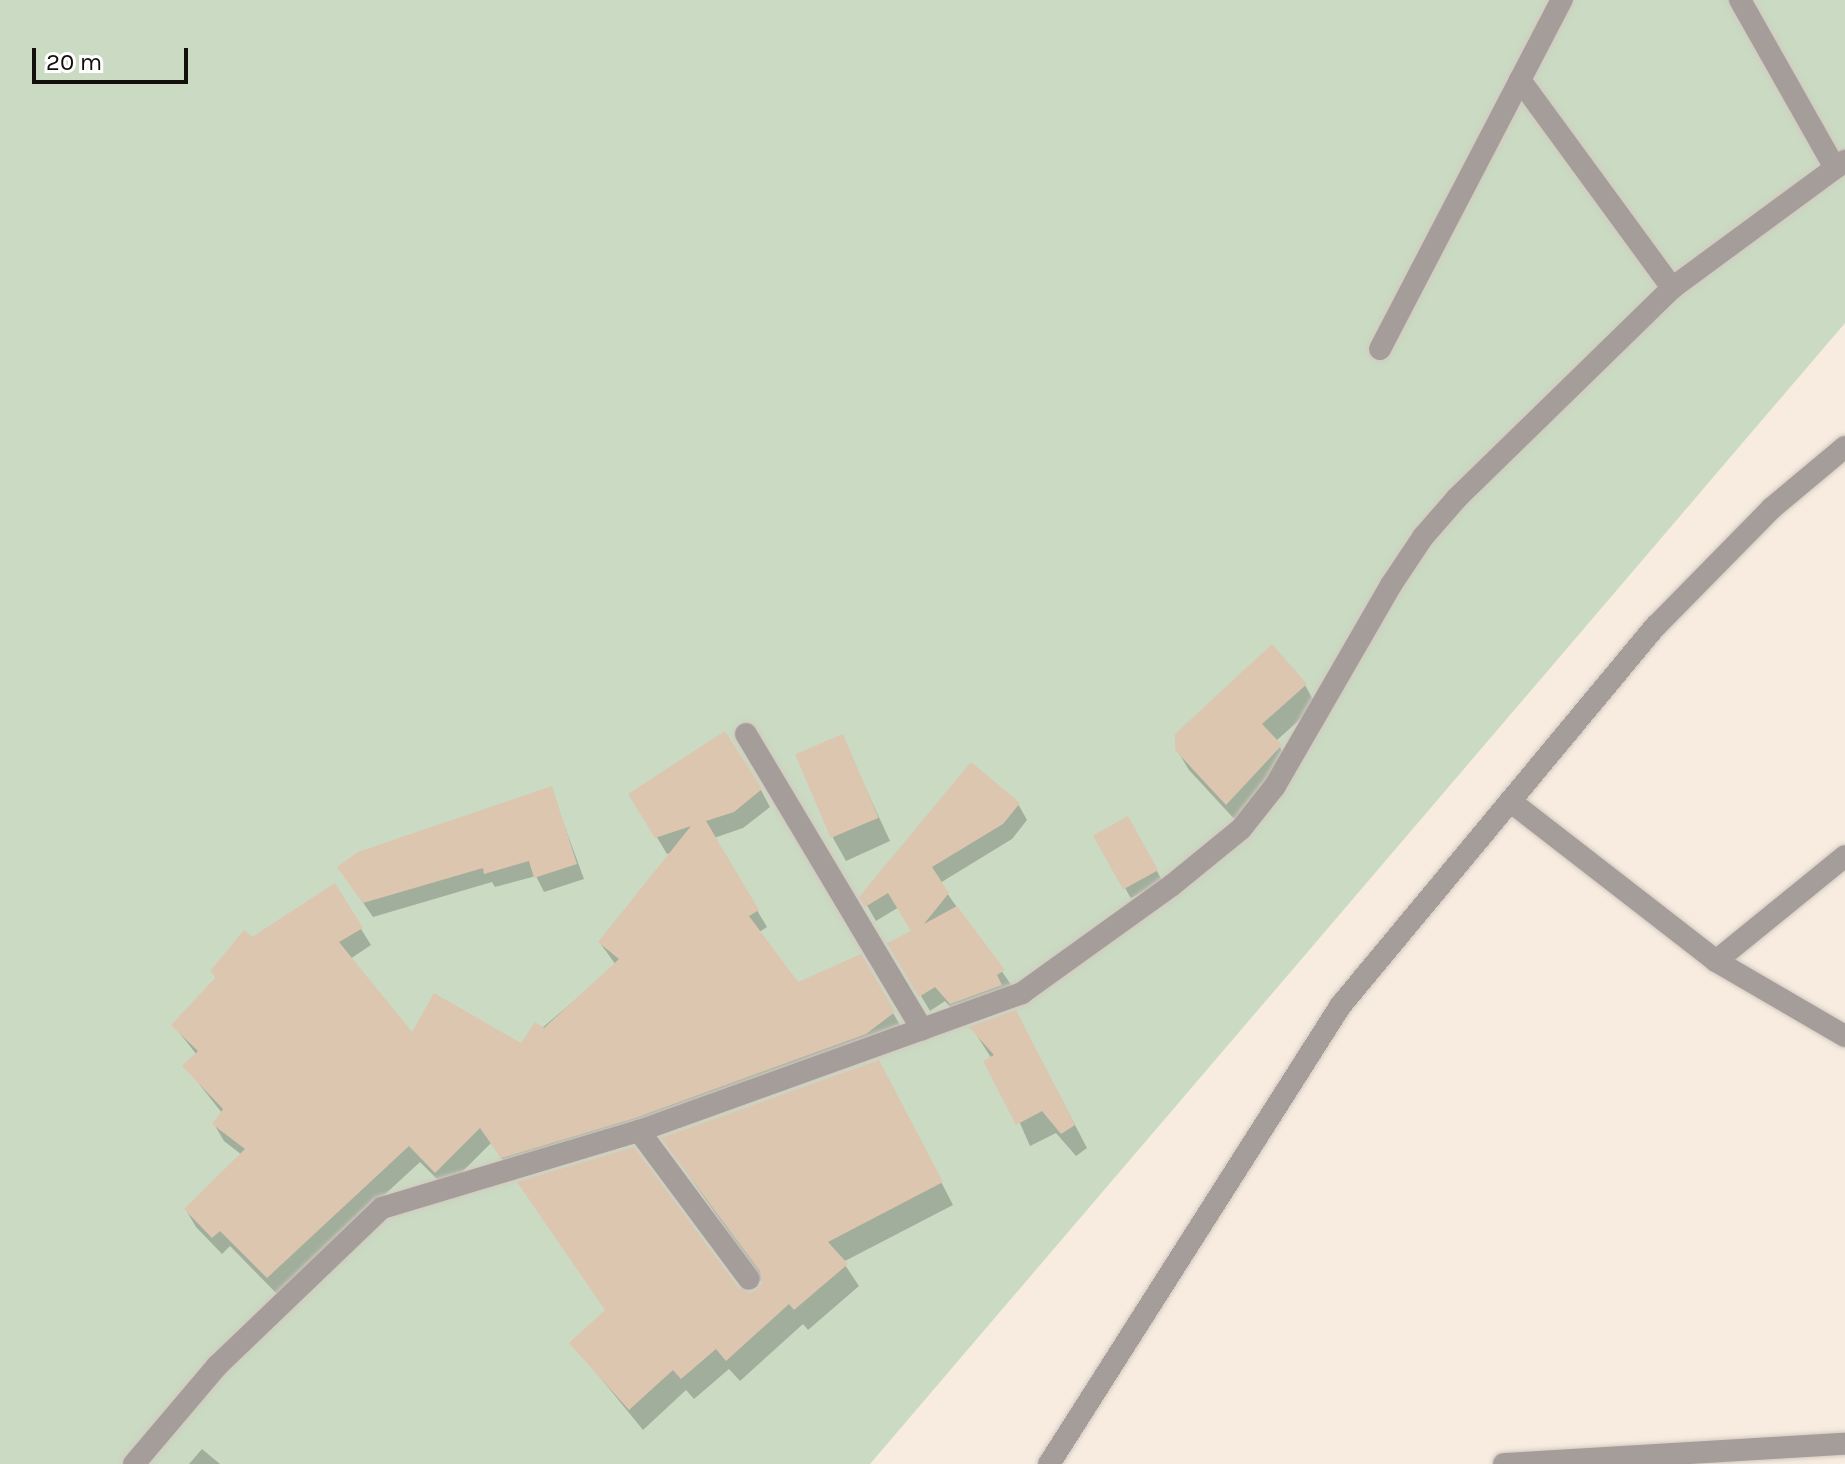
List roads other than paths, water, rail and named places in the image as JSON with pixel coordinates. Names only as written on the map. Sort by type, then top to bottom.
[{"type":"street","points":[[1380,349],[1562,0]]},
{"type":"street","points":[[134,1464],[217,1366],[382,1208],[639,1131],[1022,993],[1241,829],[1275,786],[1423,537],[1672,288],[1840,164],[1740,0]]},
{"type":"street","points":[[1520,80],[1672,288]]},
{"type":"street","points":[[1049,1464],[1341,1005],[1656,626],[1772,508],[1845,447]]},
{"type":"street","points":[[746,734],[922,1029]]},
{"type":"street","points":[[1510,801],[1716,961],[1845,1036]]},
{"type":"street","points":[[1716,961],[1845,856]]},
{"type":"street","points":[[639,1131],[749,1279]]},
{"type":"street","points":[[1504,1464],[1845,1444]]}]
